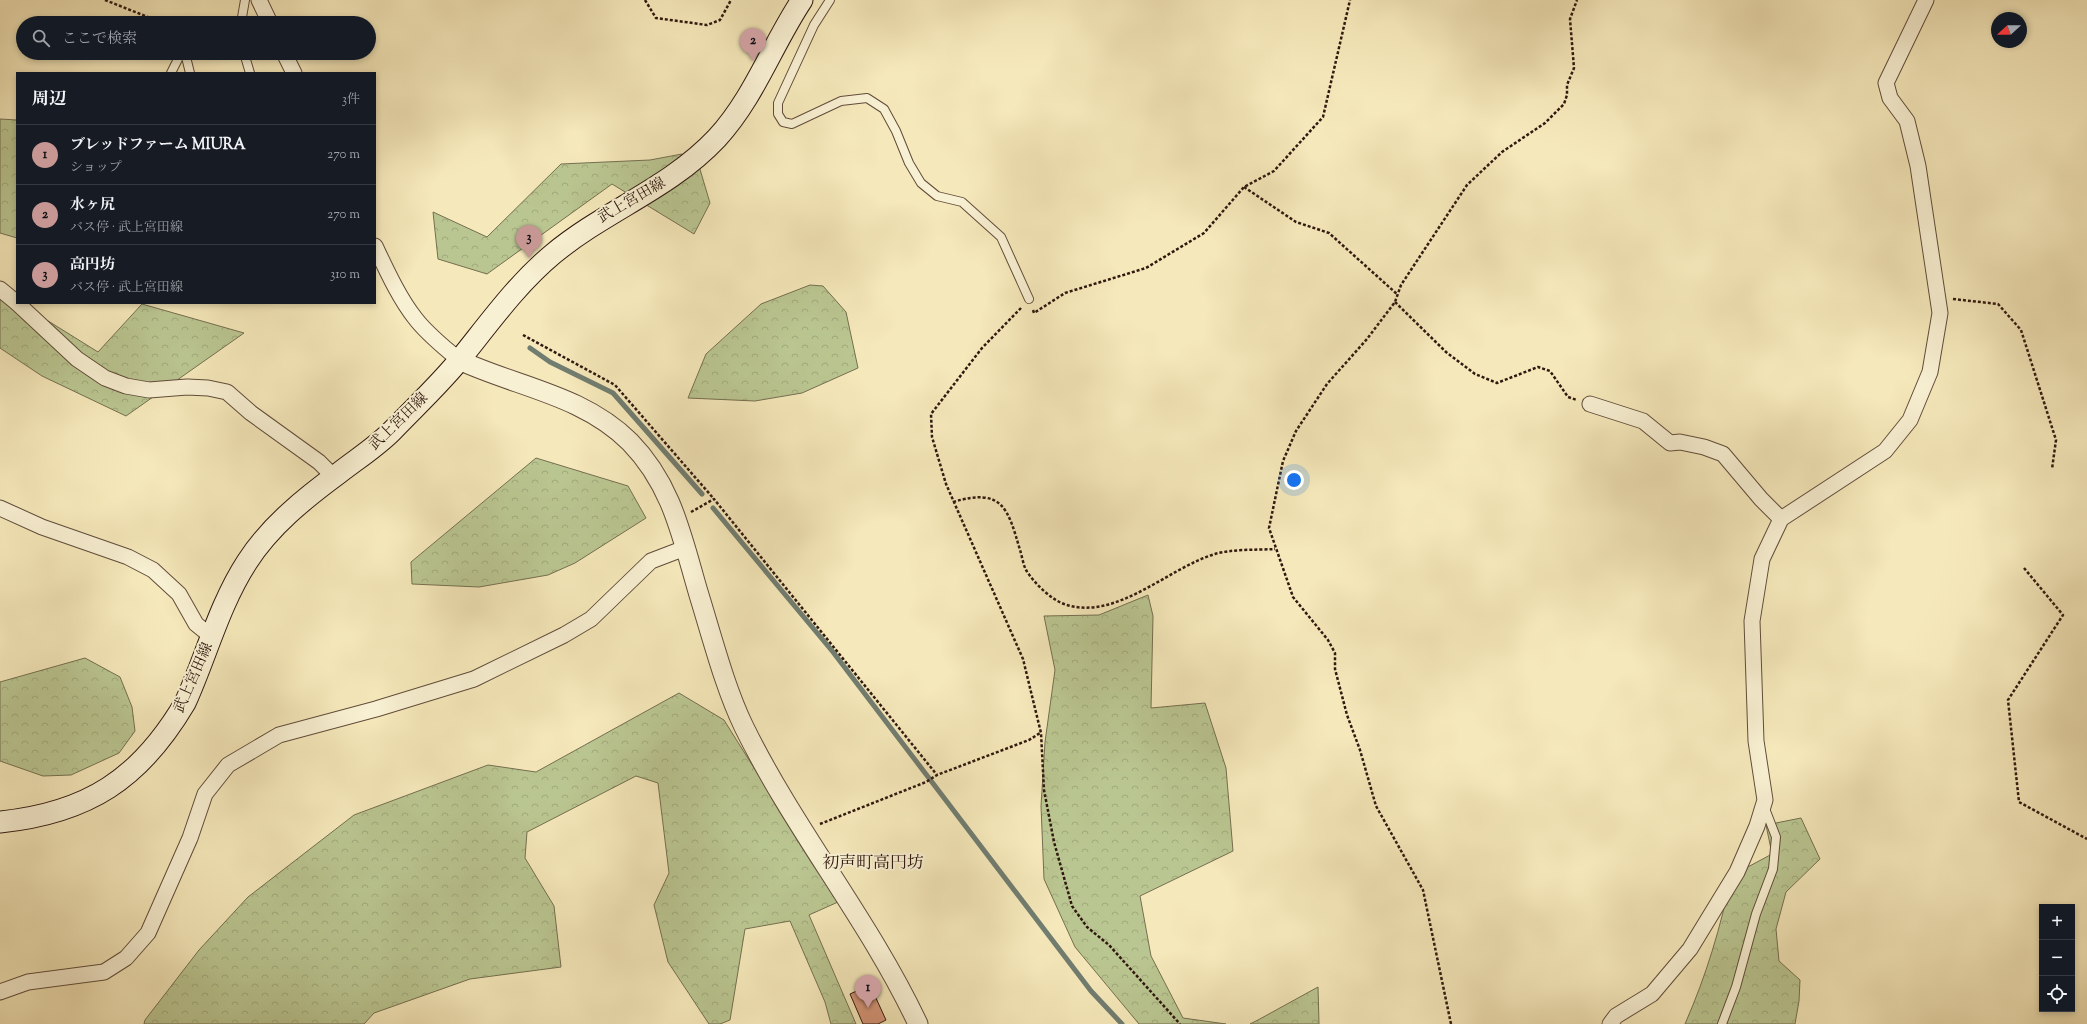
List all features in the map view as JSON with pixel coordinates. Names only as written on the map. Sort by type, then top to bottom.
[{"type":"main road","name":"武上宮田線","points":[[0,822],[27,820],[72,807],[104,792],[124,777],[145,758],[176,719],[194,682],[239,576],[262,540],[285,518],[389,433],[459,360],[506,301],[551,256],[595,223],[672,178],[688,166],[718,137],[749,95],[783,31],[802,0]]},
{"type":"street","points":[[259,0],[267,16]]},
{"type":"street","points":[[1610,1024],[1616,1016],[1652,994],[1690,949],[1736,872],[1757,826],[1765,800],[1756,741],[1752,622],[1762,559],[1781,519],[1885,451],[1910,420],[1930,372],[1940,313],[1936,298],[1918,166],[1907,121],[1890,98],[1886,83],[1926,0]]},
{"type":"street","points":[[288,60],[294,72]]},
{"type":"street","points":[[376,248],[414,318],[437,342],[459,360],[480,370],[565,399],[610,424],[632,444],[653,469],[668,496],[677,519],[720,662],[743,725],[768,772],[803,831],[873,939],[902,990],[918,1024]]},
{"type":"street","points":[[0,289],[16,302]]},
{"type":"street","points":[[18,304],[77,359],[96,372],[126,386],[149,390],[201,388],[227,392],[251,413],[319,462],[334,477]]},
{"type":"street","points":[[1590,404],[1643,421],[1670,443],[1680,442],[1704,447],[1723,454],[1752,489],[1781,519]]},
{"type":"street","points":[[0,508],[42,527],[128,557],[153,570],[179,594],[196,624],[212,637]]},
{"type":"street","points":[[0,992],[28,982],[104,972],[126,958],[148,933],[190,838],[205,794],[228,765],[279,735],[376,709],[474,679],[564,636],[591,619],[651,561],[685,548]]},
{"type":"lane","points":[[243,16],[245,0]]},
{"type":"lane","points":[[830,0],[814,25],[778,103],[778,114],[783,122],[792,124],[841,101],[867,98],[884,109],[896,131],[909,163],[921,183],[937,196],[962,202],[1001,236],[1029,299]]},
{"type":"lane","points":[[171,72],[177,60]]},
{"type":"lane","points":[[187,60],[190,72]]},
{"type":"lane","points":[[246,60],[250,72]]},
{"type":"lane","points":[[1722,1024],[1736,987],[1756,914],[1773,869],[1776,837],[1764,804]]},
{"type":"path","points":[[105,0],[145,16]]},
{"type":"path","points":[[645,0],[656,18],[707,25],[720,20],[730,0]]},
{"type":"path","points":[[1180,1024],[1108,945],[1087,927],[1072,906],[1054,842],[1044,790],[1041,733],[1024,659],[946,484],[932,437],[931,414],[982,348],[1029,299],[1034,313],[1065,293],[1146,268],[1204,233],[1244,187],[1274,171],[1323,117],[1350,0]]},
{"type":"path","points":[[1452,1024],[1423,890],[1376,806],[1360,750],[1347,715],[1335,669],[1335,653],[1328,640],[1293,597],[1275,549],[1269,528],[1283,462],[1296,431],[1327,384],[1366,339],[1395,302],[1401,285],[1466,185],[1502,152],[1545,123],[1564,104],[1567,95],[1567,85],[1574,68],[1570,19],[1576,0]]},
{"type":"path","points":[[1244,187],[1296,222],[1329,233],[1398,295]]},
{"type":"path","points":[[1936,298],[1998,304],[2021,330],[2056,440],[2052,469]]},
{"type":"path","points":[[1395,302],[1446,352],[1475,374],[1497,383],[1538,367],[1550,371],[1568,397],[1590,404]]},
{"type":"path","points":[[523,334],[615,385],[714,499],[937,775]]},
{"type":"path","points":[[954,502],[965,498],[986,498],[1000,503],[1011,519],[1026,569],[1046,592],[1066,605],[1078,607],[1090,608],[1115,603],[1192,563],[1216,553],[1275,549]]},
{"type":"path","points":[[677,519],[714,499]]},
{"type":"path","points":[[2024,568],[2063,615],[2008,700],[2019,802],[2087,839]]},
{"type":"path","points":[[803,831],[926,782],[937,775],[1029,740],[1041,733]]},
{"type":"green space","points":[[0,119],[16,120],[16,238],[0,233]]},
{"type":"green space","points":[[682,154],[699,166],[710,203],[694,234],[612,184],[487,274],[438,259],[433,212],[487,237],[561,164],[650,160]]},
{"type":"green space","points":[[810,285],[823,286],[846,312],[858,368],[802,393],[755,401],[688,398],[706,354],[761,304]]},
{"type":"green space","points":[[0,291],[16,301],[16,304],[21,304],[98,352],[142,304],[244,333],[126,416],[42,376],[0,348]]},
{"type":"green space","points":[[536,458],[628,486],[646,518],[575,563],[548,575],[479,587],[412,584],[411,562]]},
{"type":"green space","points":[[1148,595],[1153,616],[1151,708],[1205,703],[1226,768],[1233,851],[1140,896],[1151,956],[1183,1018],[1226,1024],[1139,1024],[1075,947],[1044,879],[1041,806],[1045,742],[1055,670],[1044,616],[1099,615]]},
{"type":"green space","points":[[85,658],[120,677],[132,707],[135,731],[119,753],[71,775],[43,776],[0,761],[0,682]]},
{"type":"green space","points":[[679,693],[724,720],[838,902],[809,915],[856,1024],[831,1024],[825,1002],[790,921],[745,929],[730,1020],[720,1024],[709,1024],[668,962],[654,905],[669,873],[658,783],[636,776],[527,832],[525,858],[554,906],[561,967],[470,979],[374,1013],[364,1024],[144,1024],[145,1020],[199,950],[248,897],[354,815],[488,765],[536,772]]},
{"type":"green space","points":[[1801,818],[1820,859],[1786,892],[1776,929],[1779,961],[1800,980],[1799,1001],[1795,1024],[1685,1024],[1700,988],[1712,951],[1723,914],[1731,876],[1772,854],[1766,825]]},
{"type":"green space","points":[[1318,987],[1319,1024],[1250,1024],[1258,1020]]},
{"type":"building","points":[[870,985],[886,1020],[878,1024],[863,1024],[850,994]]},
{"type":"waterway","points":[[530,348],[550,362],[613,393],[702,494]]},
{"type":"waterway","points":[[713,508],[833,652],[1091,991],[1122,1024]]},
{"type":"place","name":"水ヶ尻","points":[[753,61]]},
{"type":"place","name":"高円坊","points":[[529,258]]},
{"type":"place","name":"ブレッドファーム MIURA","points":[[868,1008]]},
{"type":"district","name":"初声町高円坊","points":[[873,864]]}]
